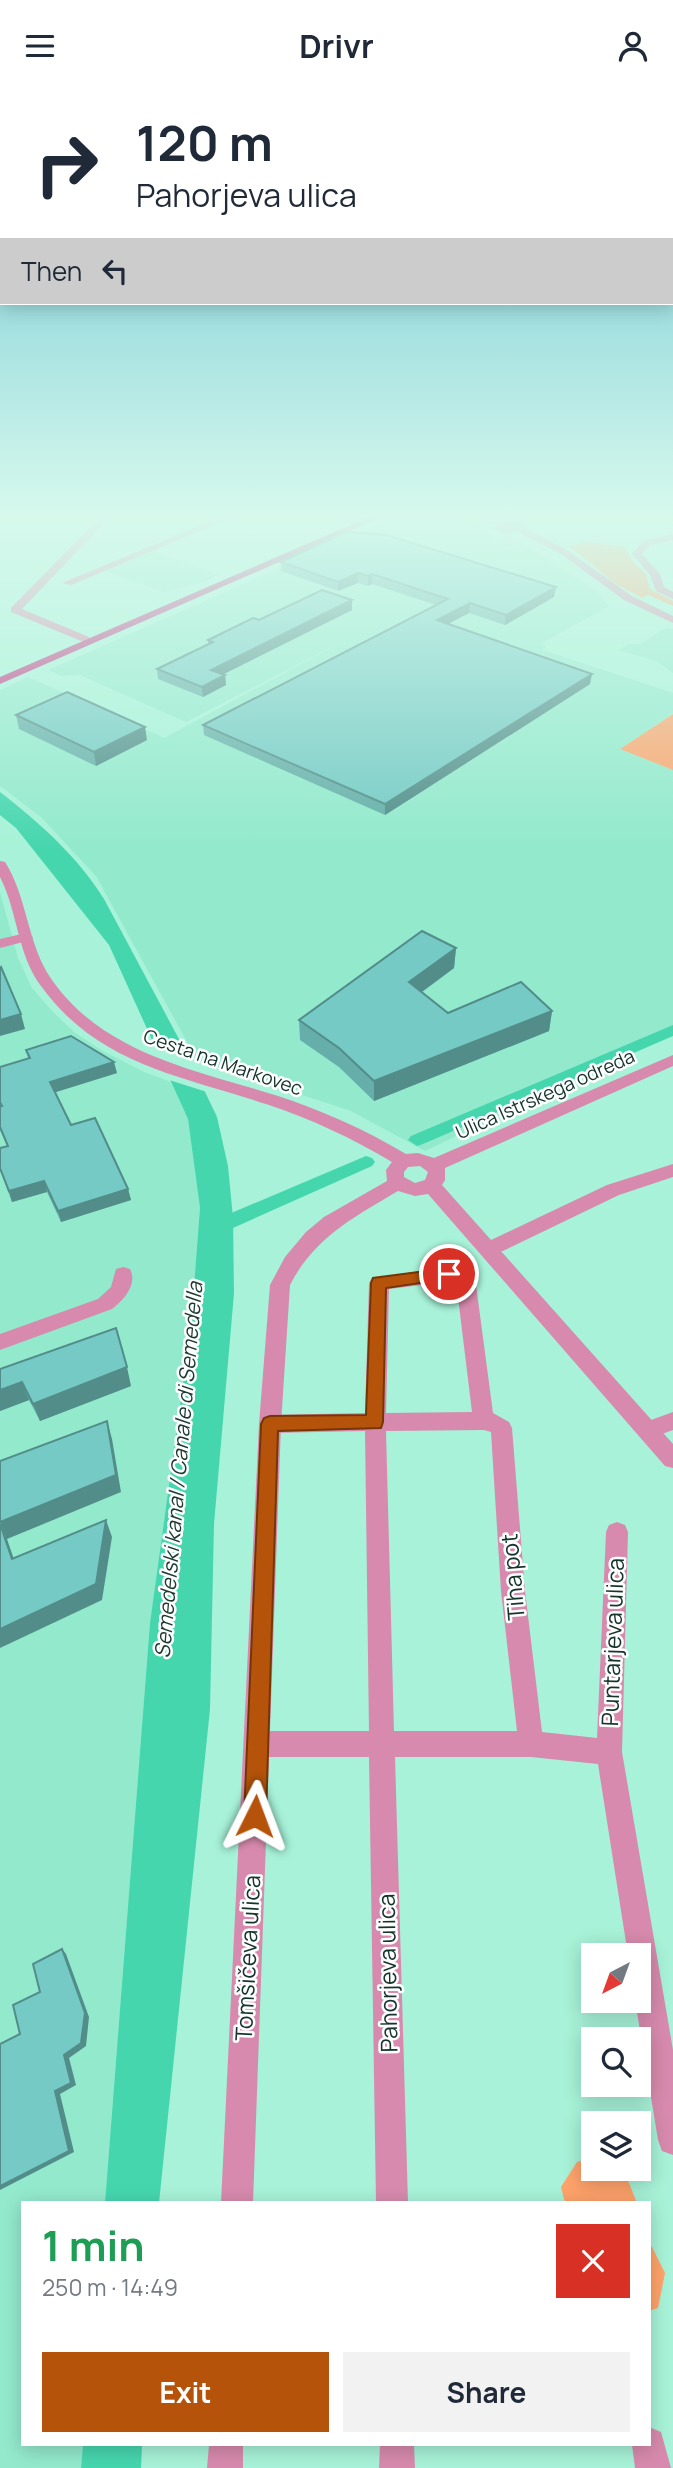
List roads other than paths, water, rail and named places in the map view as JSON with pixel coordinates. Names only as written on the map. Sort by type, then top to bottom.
[{"type":"main road","points":[[0,673],[112,627]]},
{"type":"main road","points":[[0,681],[125,627]]},
{"type":"street","points":[[56,627],[85,639]]},
{"type":"street","name":"Cesta na Markovec","points":[[0,865],[14,891],[26,937],[44,981],[59,1000],[90,1028],[141,1058],[181,1074],[302,1110],[333,1123],[373,1143],[400,1172]]},
{"type":"street","points":[[0,944],[26,937]]},
{"type":"street","name":"Ulica Istrskega odreda","points":[[432,1176],[673,1060]]},
{"type":"street","points":[[432,1176],[413,1190],[400,1172],[418,1159],[673,1459]]},
{"type":"street","points":[[496,1245],[613,1191],[673,1170]]},
{"type":"street","name":"Tomšičeva ulica","points":[[237,2201],[270,1424],[280,1285],[292,1262],[313,1237],[400,1172]]},
{"type":"street","points":[[0,1342],[105,1304],[116,1296],[122,1287],[123,1274]]},
{"type":"street","name":"Pahorjeva ulica","points":[[392,2201],[374,1422],[379,1283],[449,1274],[466,1285],[484,1421]]},
{"type":"street","points":[[270,1424],[484,1421]]},
{"type":"street","name":"Tiha pot","points":[[484,1421],[493,1422],[501,1428],[513,1591],[531,1744]]},
{"type":"street","points":[[648,1430],[673,1421]]},
{"type":"street","name":"Puntarjeva ulica","points":[[617,1532],[609,1752],[673,2140]]},
{"type":"street","points":[[258,1744],[531,1744]]},
{"type":"street","name":"Puntarjeva ulica","points":[[531,1744],[609,1752]]},
{"type":"street","points":[[225,2468],[226,2446]]},
{"type":"street","points":[[397,2446],[397,2468]]},
{"type":"street","points":[[649,2446],[653,2468]]},
{"type":"water","name":"Semedelski kanal / Canale di Semedella","points":[[0,792],[57,841],[104,899],[187,1054],[217,1117],[228,1166],[233,1218],[234,1293],[214,1524],[210,1709],[159,2201],[105,2201],[150,1623],[191,1326],[200,1208],[188,1119],[109,945],[16,828],[0,815]]},
{"type":"water","points":[[83,2446],[142,2446],[141,2468],[81,2468]]},
{"type":"waterway","points":[[417,1140],[673,1030]]},
{"type":"waterway","points":[[217,1227],[366,1162]]}]
